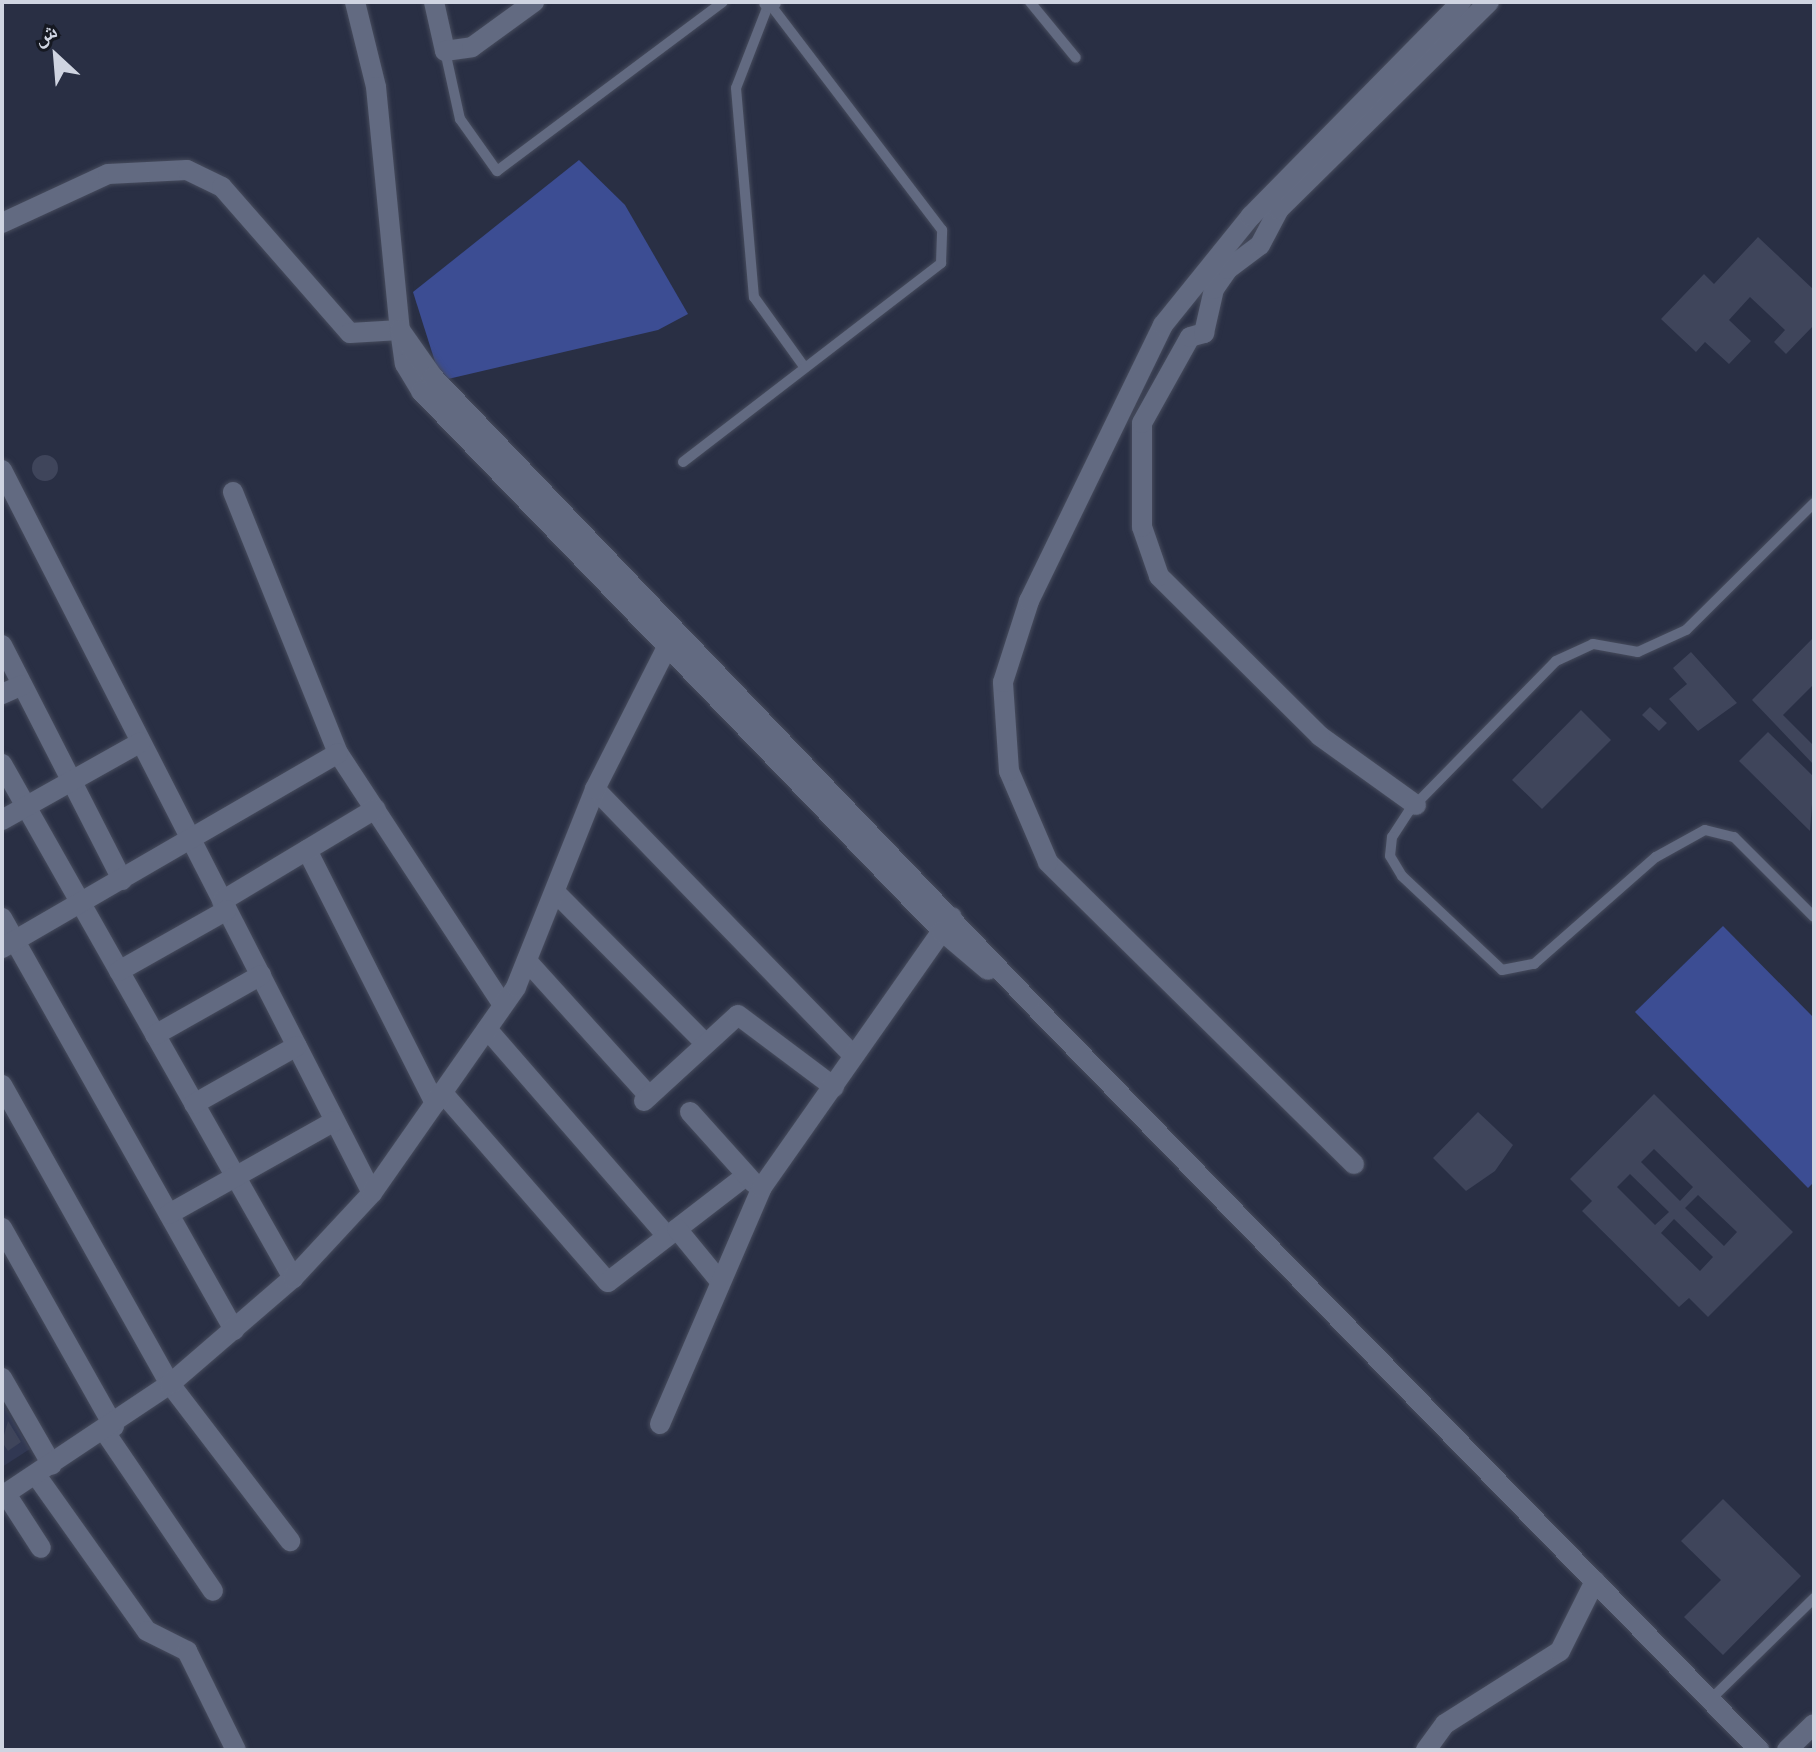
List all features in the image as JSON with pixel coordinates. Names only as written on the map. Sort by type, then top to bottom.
[{"type":"street","points":[[355,2],[376,87],[400,330],[433,377],[672,638],[947,924],[1042,1014],[1759,1750]]},
{"type":"street","points":[[434,2],[445,51],[472,47],[534,2]]},
{"type":"street","points":[[1354,1164],[1048,862],[1009,771],[1003,682],[1029,601],[1163,325],[1251,216],[1461,2]]},
{"type":"street","points":[[1416,805],[1320,736],[1159,576],[1142,527],[1142,423],[1190,337],[1204,333],[1214,289],[1228,269],[1260,245],[1279,209],[1489,2]]},
{"type":"street","points":[[2,223],[108,174],[187,170],[222,187],[350,333],[400,330]]},
{"type":"street","points":[[2,470],[372,1193]]},
{"type":"street","points":[[233,492],[338,753],[503,1005]]},
{"type":"street","points":[[41,1548],[4,1495],[110,1429],[170,1384],[293,1278],[372,1193],[487,1029],[527,961],[557,894],[595,789],[672,638]]},
{"type":"street","points":[[2,645],[122,880]]},
{"type":"street","points":[[2,694],[22,685]]},
{"type":"street","points":[[2,820],[141,742]]},
{"type":"street","points":[[8,944],[192,841],[338,753]]},
{"type":"street","points":[[2,764],[293,1278]]},
{"type":"street","points":[[595,789],[852,1054]]},
{"type":"street","points":[[119,971],[375,809]]},
{"type":"street","points":[[307,850],[439,1098],[608,1282],[743,1178]]},
{"type":"street","points":[[557,894],[706,1044]]},
{"type":"street","points":[[2,918],[8,944],[169,1214],[234,1330]]},
{"type":"street","points":[[660,1424],[718,1279],[762,1187],[834,1087],[852,1054],[947,924]]},
{"type":"street","points":[[527,961],[646,1098],[738,1015],[834,1087]]},
{"type":"street","points":[[155,1035],[261,975]]},
{"type":"street","points":[[487,1029],[718,1279]]},
{"type":"street","points":[[194,1104],[297,1046]]},
{"type":"street","points":[[2,1085],[170,1384],[290,1541]]},
{"type":"street","points":[[690,1112],[743,1178],[762,1187]]},
{"type":"street","points":[[169,1214],[335,1121]]},
{"type":"street","points":[[2,1228],[110,1429],[213,1591]]},
{"type":"street","points":[[2,1378],[44,1470],[147,1631],[187,1651],[236,1750]]},
{"type":"street","points":[[1426,1750],[1445,1724],[1560,1651],[1595,1581]]},
{"type":"street","points":[[1787,1750],[1814,1724]]},
{"type":"lane","points":[[445,51],[460,119],[497,171],[723,2]]},
{"type":"lane","points":[[683,462],[941,263],[942,230],[770,2]]},
{"type":"lane","points":[[770,2],[736,88],[754,297],[805,368]]},
{"type":"lane","points":[[1030,2],[1076,58]]},
{"type":"lane","points":[[1814,503],[1677,636],[1638,652],[1593,644],[1556,661],[1416,805],[1392,837],[1390,856],[1402,876],[1502,970],[1534,964],[1656,857],[1705,830],[1734,837],[1814,917]]},
{"type":"lane","points":[[1710,1700],[1814,1598]]},
{"type":"shaded area","points":[[579,160],[625,205],[688,314],[658,330],[448,379],[436,365],[413,292]]},
{"type":"shaded area","points":[[1723,926],[1814,1018],[1814,1182],[1808,1188],[1635,1012]]},
{"type":"shaded area","points":[[2,1402],[30,1449],[2,1467]]},
{"type":"building","points":[[1758,237],[1814,290],[1814,325],[1786,354],[1774,342],[1785,330],[1750,297],[1729,320],[1751,341],[1729,364],[1705,342],[1696,352],[1661,319],[1704,274],[1714,284]]},
{"type":"building","points":[[45,455],[54,459],[58,468],[54,477],[45,481],[36,477],[32,468],[36,459]]},
{"type":"building","points":[[1814,637],[1814,684],[1783,715],[1814,746],[1814,765],[1752,700]]},
{"type":"building","points":[[1691,652],[1737,703],[1698,731],[1669,699],[1687,684],[1673,668]]},
{"type":"building","points":[[1650,707],[1667,723],[1659,731],[1642,715]]},
{"type":"building","points":[[1581,710],[1611,740],[1542,809],[1512,780]]},
{"type":"building","points":[[1768,732],[1814,777],[1810,831],[1739,761]]},
{"type":"building","points":[[1654,1094],[1793,1232],[1708,1317],[1689,1298],[1679,1307],[1582,1211],[1592,1201],[1570,1179]],"holes":[[[1654,1149],[1693,1187],[1680,1201],[1641,1162]],[[1630,1174],[1669,1212],[1655,1225],[1617,1187]],[[1698,1195],[1737,1232],[1724,1246],[1685,1208]],[[1674,1219],[1713,1257],[1700,1271],[1661,1233]]]},
{"type":"building","points":[[1478,1112],[1513,1145],[1495,1171],[1466,1191],[1433,1158]]},
{"type":"building","points":[[8,1421],[21,1442],[8,1451],[2,1442]]},
{"type":"building","points":[[1723,1499],[1801,1576],[1723,1655],[1684,1617],[1721,1580],[1681,1541]]}]
